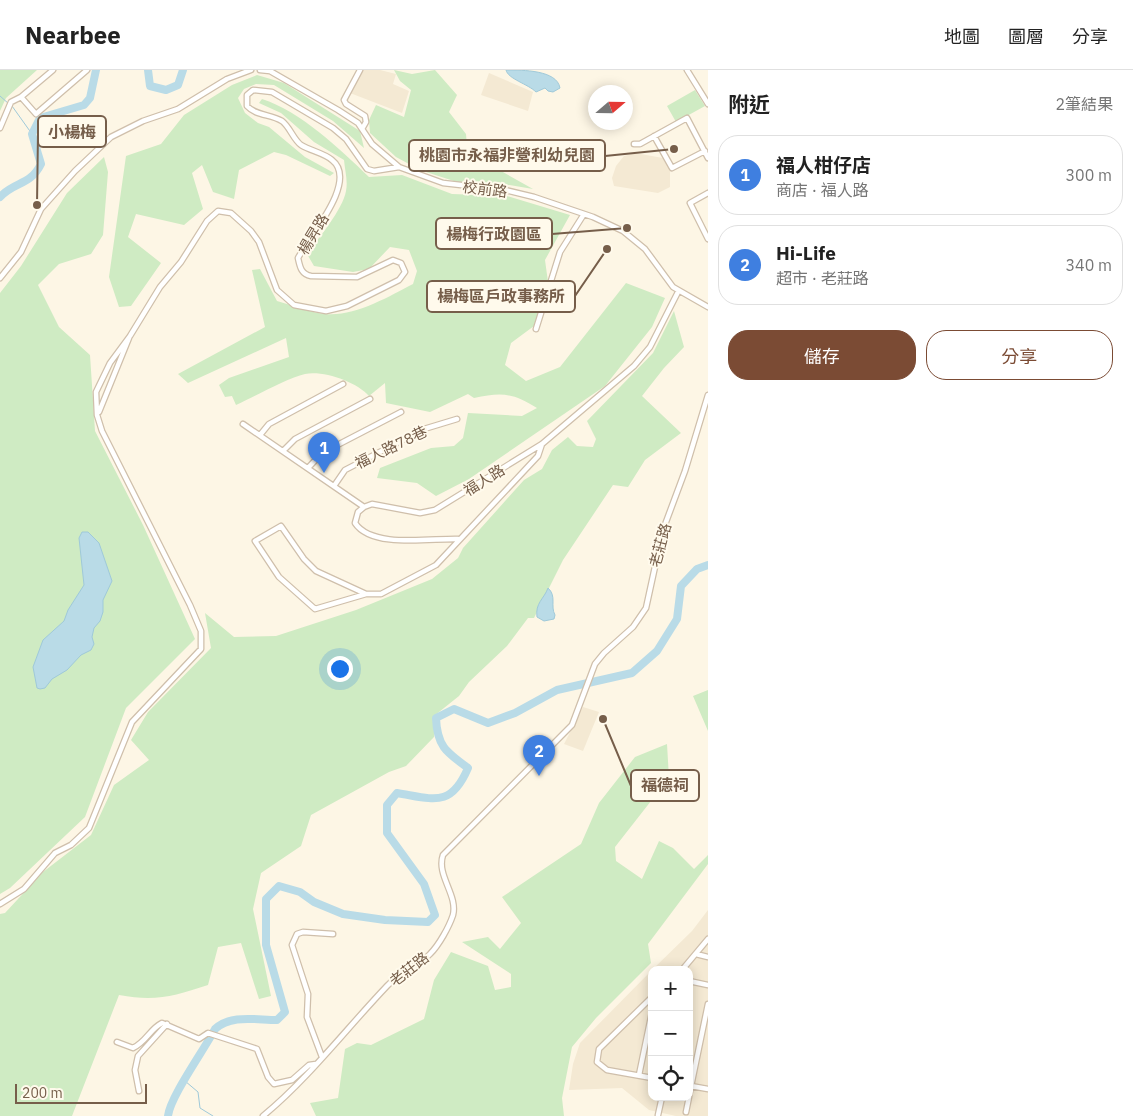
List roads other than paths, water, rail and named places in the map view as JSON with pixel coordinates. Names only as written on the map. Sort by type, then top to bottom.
[{"type":"street","points":[[0,128],[11,102],[21,97],[53,70]]},
{"type":"street","points":[[21,97],[36,114],[87,70]]},
{"type":"street","points":[[0,278],[20,252],[41,208],[111,137],[143,121],[178,109],[227,79],[251,70]]},
{"type":"street","name":"校前路","points":[[260,70],[270,70],[338,110],[362,129],[372,144],[399,167],[443,183],[505,190],[584,214],[623,231],[633,238],[654,260],[678,292],[708,307]]},
{"type":"street","points":[[360,70],[344,100],[346,104],[365,116],[366,122],[362,129]]},
{"type":"street","points":[[687,70],[708,104]]},
{"type":"street","name":"楊昇路","points":[[130,336],[160,286],[181,262],[208,221],[218,211],[231,213],[251,231],[259,242],[277,290],[294,305],[326,311],[347,306],[400,280],[405,272],[401,262],[393,260],[366,274],[345,278],[305,275],[300,269],[298,258],[336,195],[340,172],[332,159],[299,143],[280,120],[251,110],[247,106],[246,97],[253,90],[272,92],[333,128],[346,139],[366,169],[374,171],[399,167]]},
{"type":"street","points":[[634,144],[654,136],[687,118],[708,158]]},
{"type":"street","points":[[654,136],[672,168],[705,151]]},
{"type":"street","points":[[708,193],[690,204],[708,239]]},
{"type":"street","points":[[536,328],[560,252],[584,214]]},
{"type":"street","name":"福人路","points":[[364,507],[372,504],[420,513],[435,510],[542,444],[634,366],[650,347],[678,292]]},
{"type":"street","points":[[97,415],[130,336]]},
{"type":"street","points":[[0,904],[24,889],[55,853],[71,845],[89,828],[132,722],[196,656],[203,641],[201,631],[190,605],[102,431],[97,415],[96,392],[110,363],[130,336]]},
{"type":"street","points":[[260,435],[269,424],[343,384]]},
{"type":"street","name":"老莊路","points":[[263,1116],[322,1058],[398,975],[430,955],[448,926],[453,914],[453,904],[441,864],[443,856],[568,730],[595,664],[604,653],[633,627],[646,608],[663,530],[685,471],[708,395]]},
{"type":"street","points":[[283,451],[295,439],[370,399]]},
{"type":"street","points":[[308,468],[322,454],[401,412]]},
{"type":"street","name":"福人路78巷","points":[[334,486],[345,470],[424,429],[457,419]]},
{"type":"street","points":[[243,424],[364,507],[358,512],[355,523],[363,532],[374,536],[429,542],[458,539]]},
{"type":"street","points":[[366,594],[315,609],[279,577],[254,541],[281,526],[304,559],[316,571],[373,596],[389,590],[436,565],[458,539],[538,456],[542,444]]},
{"type":"street","points":[[322,1058],[308,1018],[308,994],[292,945],[297,934],[303,932],[333,934]]},
{"type":"street","points":[[686,966],[708,939]]},
{"type":"street","points":[[696,954],[708,957]]},
{"type":"street","points":[[693,982],[708,985]]},
{"type":"street","points":[[648,1001],[599,1048],[597,1058],[597,1062],[607,1070],[648,1077]]},
{"type":"street","points":[[693,1072],[708,1004]]},
{"type":"street","points":[[116,1042],[133,1048],[146,1040],[160,1023],[167,1024],[199,1039],[208,1033],[257,1049],[268,1078],[274,1084],[292,1080],[309,1065],[316,1064]]},
{"type":"street","points":[[139,1091],[135,1070],[138,1056],[167,1024]]},
{"type":"street","points":[[639,1075],[648,1031]]},
{"type":"street","points":[[693,1086],[708,1089]]},
{"type":"street","points":[[658,1115],[661,1101]]},
{"type":"street","points":[[686,1112],[688,1101]]},
{"type":"water","points":[[506,70],[546,74],[558,82],[560,88],[553,92],[545,88],[536,92],[514,79]]},
{"type":"water","points":[[82,532],[88,532],[99,543],[112,581],[103,600],[103,612],[100,621],[94,628],[92,637],[94,644],[91,650],[81,655],[67,670],[52,679],[45,688],[40,689],[37,688],[33,667],[43,640],[64,621],[68,610],[84,585],[79,538]]},
{"type":"water","points":[[548,588],[552,594],[555,615],[554,619],[544,621],[537,617],[537,608]]},
{"type":"waterway","points":[[0,197],[32,176],[41,164],[32,134],[40,118],[84,105],[90,98],[96,70]]},
{"type":"waterway","points":[[148,70],[150,86],[166,90],[178,85],[183,70]]},
{"type":"waterway","points":[[0,96],[9,104]]},
{"type":"waterway","points":[[12,106],[32,134]]},
{"type":"waterway","points":[[168,1116],[175,1097],[215,1029],[228,1021],[252,1019],[277,1020],[285,1012],[266,945],[266,899],[279,886],[300,892],[314,902],[343,914],[385,920],[428,922],[435,915],[424,884],[387,833],[387,805],[397,793],[440,798],[455,790],[462,781],[468,768],[444,748],[438,735],[436,718],[454,709],[488,723],[515,713],[557,690],[632,673],[657,651],[677,619],[681,586],[697,569],[708,565]]},
{"type":"waterway","points":[[185,1081],[198,1092],[200,1108],[213,1116]]},
{"type":"place","name":"桃園市永福非營利幼兒園","points":[[674,149]]},
{"type":"place","name":"小楊梅","points":[[37,205]]},
{"type":"place","name":"楊梅行政園區","points":[[627,228]]},
{"type":"place","name":"楊梅區戶政事務所","points":[[607,249]]},
{"type":"place","name":"福人柑仔店","points":[[324,473]]},
{"type":"place","name":"福德祠","points":[[603,719]]},
{"type":"place","name":"Hi-Life","points":[[539,776]]}]
